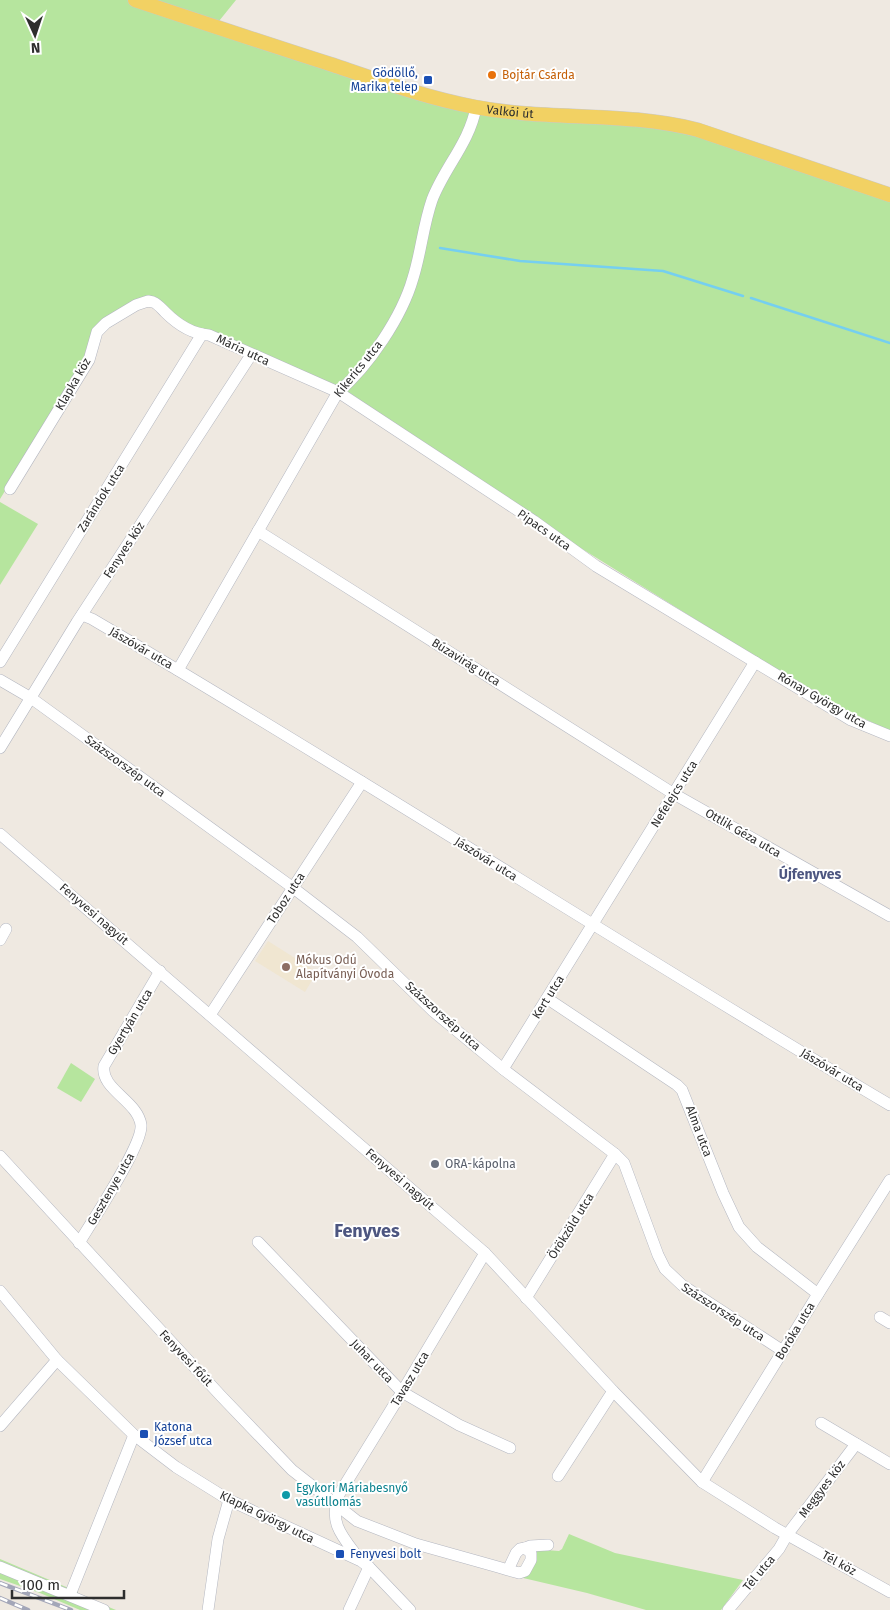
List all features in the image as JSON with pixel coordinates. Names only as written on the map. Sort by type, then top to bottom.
[{"type":"main road","name":"Valkói út","points":[[135,0],[404,88],[476,107],[516,112],[636,119],[678,125],[698,130],[890,195]]},
{"type":"street","name":"Kikerics utca","points":[[178,670],[338,392],[351,381],[383,340],[408,294],[414,277],[423,230],[433,199],[472,128],[476,107]]},
{"type":"street","name":"Klapka köz","points":[[10,489],[89,360],[97,332],[120,314],[143,302],[153,302]]},
{"type":"street","name":"Mária utca","points":[[153,302],[178,323],[338,392]]},
{"type":"street","name":"Zarándok utca","points":[[0,662],[202,334]]},
{"type":"street","name":"Fenyves köz","points":[[0,748],[82,615],[251,355]]},
{"type":"street","name":"Pipacs utca","points":[[338,392],[534,522],[596,566],[755,662]]},
{"type":"street","name":"Búzavirág utca","points":[[258,531],[674,794]]},
{"type":"street","name":"Jászóvár utca","points":[[82,615],[92,619],[178,670],[362,782],[592,926],[890,1105]]},
{"type":"street","name":"Rónay György utca","points":[[755,662],[851,720],[890,736]]},
{"type":"street","name":"Nefelejcs utca","points":[[592,926],[755,662]]},
{"type":"street","points":[[0,680],[30,698]]},
{"type":"street","name":"Százszorszép utca","points":[[30,698],[292,887],[357,937],[422,1001],[503,1069],[615,1154],[624,1163],[665,1269],[672,1277],[783,1351]]},
{"type":"street","name":"Toboz utca","points":[[210,1015],[362,782]]},
{"type":"street","name":"Ottlik Géza utca","points":[[674,794],[890,916]]},
{"type":"street","name":"Fenyvesi nagyút","points":[[0,834],[485,1253],[613,1391],[702,1482],[788,1534]]},
{"type":"street","name":"Kert utca","points":[[503,1069],[592,926]]},
{"type":"street","points":[[0,940],[6,928]]},
{"type":"street","name":"Gyertyán utca","points":[[141,1133],[136,1111],[108,1082],[104,1074],[104,1066],[160,971]]},
{"type":"street","name":"Alma utca","points":[[548,998],[682,1090],[732,1215],[739,1227],[757,1247],[818,1294]]},
{"type":"street","name":"Gesztenye utca","points":[[79,1243],[122,1171],[141,1133]]},
{"type":"street","name":"Örökzöld utca","points":[[526,1298],[615,1154]]},
{"type":"street","name":"Fenyvesi főút","points":[[0,1156],[292,1470],[357,1521],[416,1544],[508,1570]]},
{"type":"street","name":"Boróka utca","points":[[702,1482],[890,1180]]},
{"type":"street","name":"Juhar utca","points":[[258,1242],[402,1392],[459,1425],[510,1448]]},
{"type":"street","name":"Tavasz utca","points":[[335,1505],[338,1496],[485,1253]]},
{"type":"street","name":"Klapka György utca","points":[[1,1296],[57,1360],[134,1435],[176,1467],[228,1500],[365,1564],[410,1610]]},
{"type":"street","points":[[880,1317],[890,1323]]},
{"type":"street","points":[[0,1426],[57,1360]]},
{"type":"street","points":[[558,1476],[613,1391]]},
{"type":"street","points":[[821,1423],[890,1464]]},
{"type":"street","points":[[70,1595],[134,1435]]},
{"type":"street","name":"Meggyes köz","points":[[788,1534],[856,1444]]},
{"type":"street","points":[[208,1610],[218,1539],[228,1500]]},
{"type":"street","points":[[335,1505],[334,1519],[338,1528],[365,1564],[349,1610]]},
{"type":"street","name":"Tél köz","points":[[788,1534],[890,1592]]},
{"type":"street","name":"Tél utca","points":[[728,1610],[788,1534]]},
{"type":"street","points":[[525,1548],[530,1551],[532,1556],[526,1569],[519,1573],[508,1570],[520,1549],[530,1546],[548,1545]]},
{"type":"street","points":[[0,1567],[104,1610]]},
{"type":"shaded area","name":"Mókus Odú Alapítványi Óvoda","points":[[268,941],[317,972],[305,992],[255,961]]},
{"type":"green space","points":[[0,0],[236,0],[215,26],[462,108],[670,126],[890,198],[890,731],[825,700],[534,519],[338,387],[193,329],[157,300],[107,319],[83,365],[0,499]]},
{"type":"green space","points":[[0,502],[38,524],[0,585]]},
{"type":"green space","points":[[71,1063],[95,1079],[81,1102],[57,1088]]},
{"type":"green space","points":[[569,1534],[615,1553],[743,1580],[721,1610],[646,1610],[587,1593],[519,1577],[532,1549],[559,1551],[562,1549]]},
{"type":"green space","points":[[0,1559],[116,1610],[80,1610],[0,1579]]},
{"type":"waterway","points":[[440,248],[520,261],[663,271],[743,296]]},
{"type":"waterway","points":[[751,298],[890,343]]},
{"type":"railway","points":[[0,1583],[71,1610]]},
{"type":"railway","points":[[0,1598],[28,1610]]},
{"type":"place","name":"Bojtár Csárda","points":[[492,75]]},
{"type":"place","name":"Gödöllő, Marika telep","points":[[428,80]]},
{"type":"place","name":"Mókus Odú Alapítványi Óvoda","points":[[286,967]]},
{"type":"place","name":"ORA-kápolna","points":[[435,1164]]},
{"type":"place","name":"Katona József utca","points":[[144,1434]]},
{"type":"place","name":"Egykori Máriabesnyő vasútllomás","points":[[286,1495]]},
{"type":"place","name":"Fenyvesi bolt","points":[[340,1554]]},
{"type":"district","name":"Újfenyves","points":[[810,874]]},
{"type":"district","name":"Fenyves","points":[[367,1231]]}]
